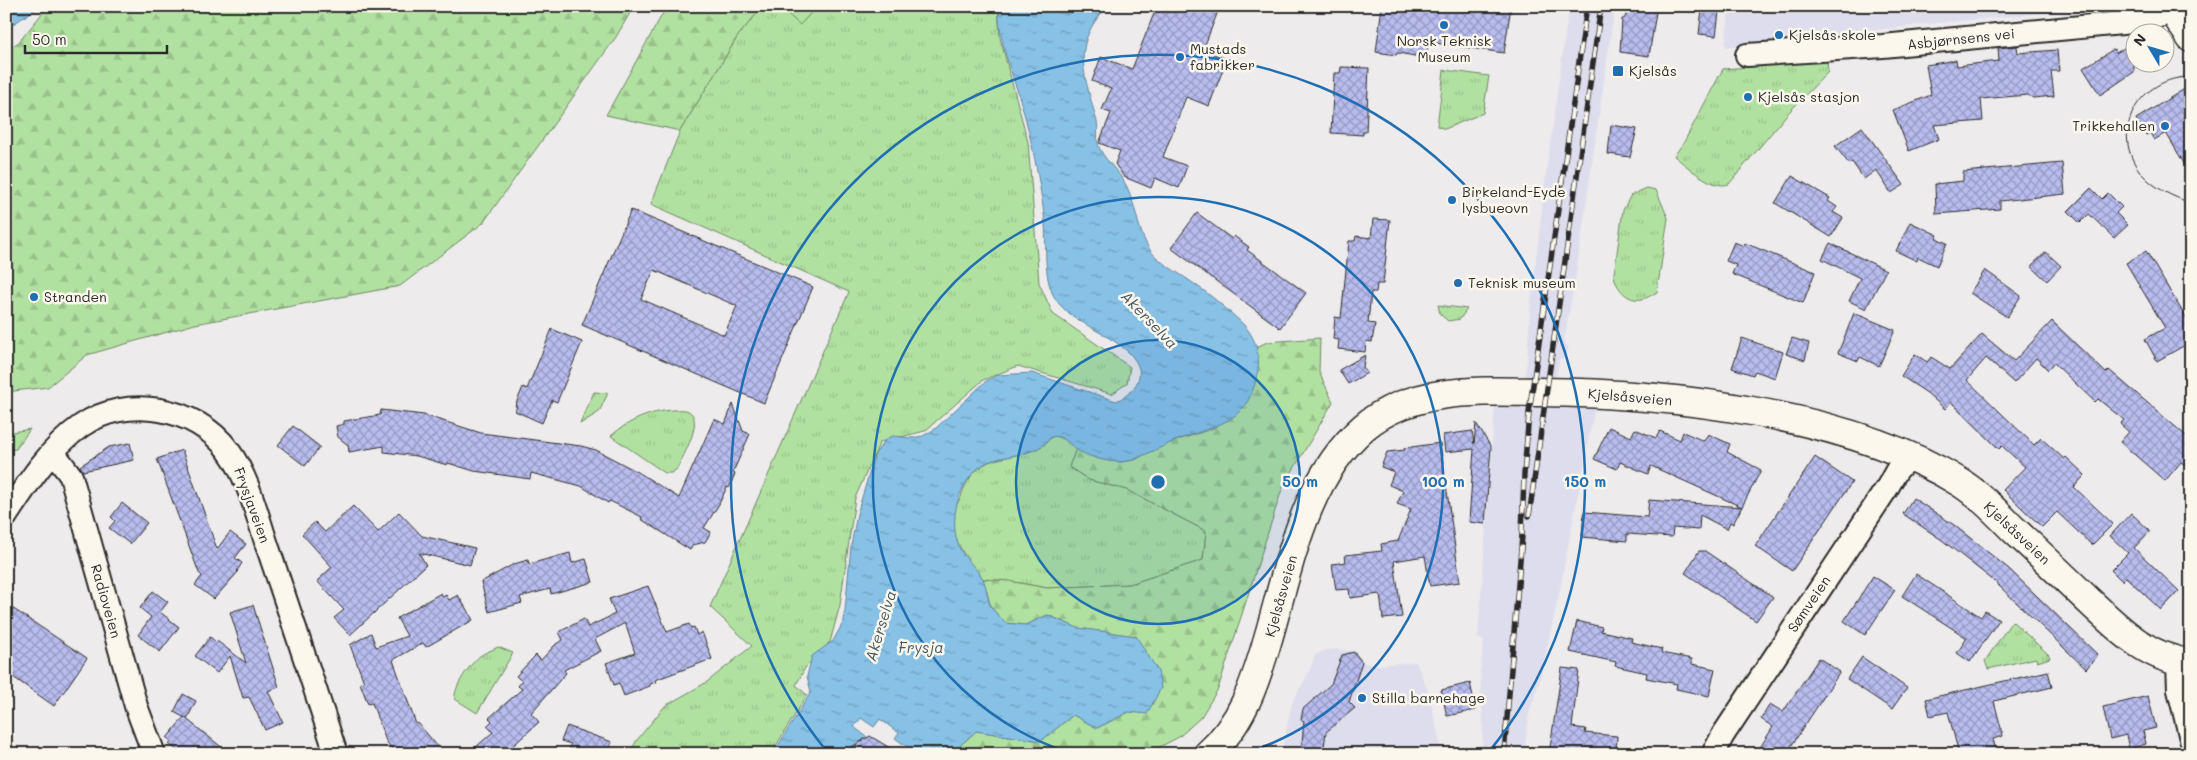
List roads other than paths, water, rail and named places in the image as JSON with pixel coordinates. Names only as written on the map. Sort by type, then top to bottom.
[{"type":"main road","points":[[2171,9],[2191,38]]},
{"type":"main road","name":"Kjelsåsveien","points":[[1208,754],[1229,733],[1250,697],[1297,540],[1320,482],[1335,458],[1365,426],[1399,406],[1446,394],[1578,392],[1656,398],[1799,422],[1873,443],[1921,462],[1964,485],[1996,512],[2125,635],[2157,654],[2184,663]]},
{"type":"street","name":"Asbjørnsens vei","points":[[1747,55],[1883,46],[2143,21],[2171,9]]},
{"type":"street","name":"Frysjaveien","points":[[6,516],[53,452],[83,424],[111,413],[144,408],[180,415],[207,430],[227,449],[235,460],[252,502],[336,754]]},
{"type":"street","name":"Radioveien","points":[[53,452],[72,476],[136,706],[154,754]]},
{"type":"street","name":"Sømveien","points":[[1713,754],[1732,720],[1887,488],[1897,470],[1909,457]]},
{"type":"street","points":[[2184,663],[2179,690],[2191,739]]},
{"type":"water","points":[[6,6],[40,6],[6,29]]},
{"type":"water","name":"Frysja","points":[[999,6],[1108,6],[1096,20],[1088,34],[1083,61],[1088,90],[1098,125],[1097,141],[1100,149],[1126,185],[1141,232],[1156,257],[1219,303],[1243,324],[1251,334],[1256,345],[1258,357],[1258,369],[1254,387],[1241,410],[1232,418],[1135,459],[1113,462],[1098,459],[1077,450],[1062,438],[1055,436],[1031,451],[988,462],[971,476],[959,496],[955,519],[957,541],[962,552],[983,579],[993,610],[1005,623],[1026,625],[1047,615],[1078,628],[1136,636],[1158,671],[1161,688],[1147,714],[1129,712],[1097,728],[1073,715],[1041,741],[976,731],[951,754],[917,754],[895,738],[899,733],[880,719],[874,727],[861,718],[854,727],[867,737],[846,750],[848,754],[773,754],[811,692],[807,676],[812,656],[833,641],[844,621],[851,546],[857,514],[875,454],[886,439],[893,436],[912,438],[923,436],[935,429],[986,381],[998,375],[1032,373],[1116,401],[1130,392],[1139,377],[1138,366],[1132,356],[1112,340],[1075,318],[1056,300],[1051,291],[1048,281],[1042,200],[1026,119],[1006,57],[1000,31]]},
{"type":"tram line","points":[[2191,77],[2173,79],[2156,86],[2143,96],[2134,110],[2128,125],[2128,141],[2132,158],[2142,174],[2164,192],[2191,203]]},
{"type":"railway","points":[[1504,754],[1522,536],[1524,474],[1529,413],[1587,6]]},
{"type":"railway","points":[[1529,516],[1601,6]]},
{"type":"place","name":"Norsk Teknisk Museum","points":[[1444,25]]},
{"type":"place","name":"Kjelsås skole","points":[[1779,35]]},
{"type":"place","name":"Mustads fabrikker","points":[[1180,57]]},
{"type":"place","name":"Kjelsås","points":[[1618,71]]},
{"type":"place","name":"Kjelsås stasjon","points":[[1748,97]]},
{"type":"place","name":"Trikkehallen","points":[[2165,126]]},
{"type":"place","name":"Birkeland-Eyde lysbueovn","points":[[1452,200]]},
{"type":"place","name":"Teknisk museum","points":[[1458,283]]},
{"type":"place","name":"Stranden","points":[[34,297]]},
{"type":"place","name":"Stilla barnehage","points":[[1362,698]]},
{"type":"water label","name":"Akerselva","points":[[1149,320]]},
{"type":"water label","name":"Akerselva","points":[[881,626]]}]
